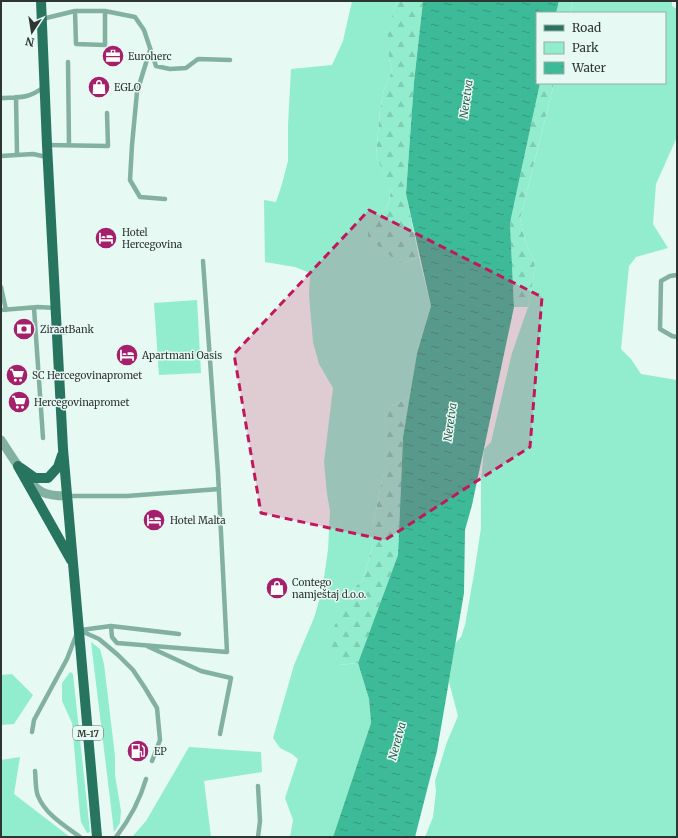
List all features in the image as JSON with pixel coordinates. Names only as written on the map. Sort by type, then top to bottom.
[{"type":"main road","name":"M-17","points":[[41,1],[63,449],[97,837]]},
{"type":"main road","points":[[18,466],[35,478],[48,478],[58,468],[63,449]]},
{"type":"main road","points":[[18,466],[73,565]]},
{"type":"street","points":[[1,440],[18,466],[36,488],[43,493],[57,496],[67,496]]},
{"type":"lane","points":[[42,19],[75,11],[105,11],[135,17],[144,30],[156,66],[170,69],[186,68],[198,59],[230,60]]},
{"type":"lane","points":[[75,11],[76,44],[105,45],[105,11]]},
{"type":"lane","points":[[150,50],[138,92],[130,180],[140,198],[165,199]]},
{"type":"lane","points":[[68,62],[69,145]]},
{"type":"lane","points":[[1,98],[29,96],[35,94],[45,86]]},
{"type":"lane","points":[[16,97],[18,154]]},
{"type":"lane","points":[[47,145],[108,146],[107,113]]},
{"type":"lane","points":[[1,156],[33,154],[48,158]]},
{"type":"lane","points":[[111,626],[112,637],[117,643],[227,652],[219,489],[203,261]]},
{"type":"lane","points":[[677,275],[670,276],[661,281],[659,313],[660,329],[672,336],[677,337]]},
{"type":"lane","points":[[1,287],[3,310],[56,308]]},
{"type":"lane","points":[[34,308],[43,438]]},
{"type":"lane","points":[[57,333],[85,330]]},
{"type":"lane","points":[[67,496],[126,496],[219,489]]},
{"type":"lane","points":[[79,630],[111,626],[179,634]]},
{"type":"lane","points":[[32,732],[34,720],[67,659],[79,630]]},
{"type":"lane","points":[[79,630],[99,639],[118,655],[133,670],[157,708],[160,740],[152,761]]},
{"type":"lane","points":[[143,645],[201,671],[231,678],[220,734]]},
{"type":"lane","points":[[35,771],[37,795],[44,806],[60,822],[80,837]]},
{"type":"lane","points":[[116,837],[125,826],[142,792],[146,779]]},
{"type":"lane","points":[[258,786],[260,821],[258,837]]},
{"type":"highlighted area","points":[[369,210],[542,297],[530,447],[385,540],[261,513],[234,354]]},
{"type":"green space","points":[[352,1],[398,1],[394,8],[388,52],[392,71],[384,90],[380,110],[376,156],[391,188],[389,202],[385,211],[403,263],[419,257],[431,306],[417,353],[410,397],[391,406],[383,450],[383,474],[373,525],[373,544],[363,580],[353,589],[350,599],[339,665],[358,663],[369,699],[371,723],[333,837],[290,837],[293,820],[285,798],[298,759],[280,748],[273,738],[294,665],[314,618],[322,591],[328,550],[330,511],[324,462],[333,388],[319,364],[313,342],[309,295],[310,273],[295,267],[265,262],[264,200],[276,202],[288,161],[291,69],[332,65],[343,41]]},
{"type":"green space","points":[[398,1],[423,1],[414,82],[406,194],[419,257],[403,263],[393,258],[368,237],[368,230],[374,214],[385,211],[389,202],[391,189],[376,156],[380,110],[384,90],[392,71],[388,52],[388,33],[394,8]]},
{"type":"green space","points":[[559,1],[573,1],[570,12],[556,12]]},
{"type":"green space","points":[[573,1],[672,1],[672,6],[677,9],[677,137],[656,184],[653,224],[668,248],[636,257],[629,266],[621,349],[631,359],[641,374],[677,380],[677,837],[425,837],[433,817],[436,791],[435,781],[447,742],[458,716],[449,682],[455,644],[461,637],[465,625],[481,528],[481,481],[484,449],[491,442],[512,353],[528,307],[532,288],[535,262],[526,244],[520,219],[554,84],[666,84],[666,12],[570,12]]},
{"type":"green space","points":[[540,84],[554,84],[520,219],[526,244],[535,262],[528,307],[514,307],[510,223]]},
{"type":"green space","points":[[197,300],[201,373],[159,375],[154,303]]},
{"type":"green space","points":[[410,397],[403,437],[398,555],[358,663],[339,665],[330,647],[329,635],[350,599],[353,589],[363,580],[373,544],[373,525],[383,474],[384,427],[391,406]]},
{"type":"green space","points":[[91,642],[100,649],[104,664],[115,756],[115,775],[121,811],[120,823],[114,832]]},
{"type":"green space","points":[[70,672],[73,674],[90,832],[87,833],[81,822],[80,815],[72,723],[62,701],[62,683]]},
{"type":"green space","points":[[12,674],[33,695],[14,724],[1,725],[1,675]]},
{"type":"green space","points":[[189,747],[261,752],[262,772],[204,781],[211,837],[132,837],[146,821]]},
{"type":"green space","points":[[20,757],[14,794],[70,837],[1,837],[1,760]]},
{"type":"water","name":"Neretva","points":[[423,1],[559,1],[556,12],[536,12],[536,84],[540,84],[510,223],[514,307],[472,505],[465,530],[464,593],[437,751],[415,837],[333,837],[371,723],[369,699],[358,663],[398,555],[403,437],[417,353],[431,306],[406,194],[414,82]]},
{"type":"place","name":"Euroherc","points":[[113,56]]},
{"type":"place","name":"EGLO","points":[[99,87]]},
{"type":"place","name":"Hotel Hercegovina","points":[[106,238]]},
{"type":"place","name":"ZiraatBank","points":[[24,329]]},
{"type":"place","name":"Apartmani Oasis","points":[[127,355]]},
{"type":"place","name":"SC Hercegovinapromet","points":[[17,375]]},
{"type":"place","name":"Hercegovinapromet","points":[[19,402]]},
{"type":"place","name":"Hotel Malta","points":[[154,520]]},
{"type":"place","name":"Contego namještaj d.o.o.","points":[[277,588]]},
{"type":"place","name":"EP","points":[[138,751]]}]
